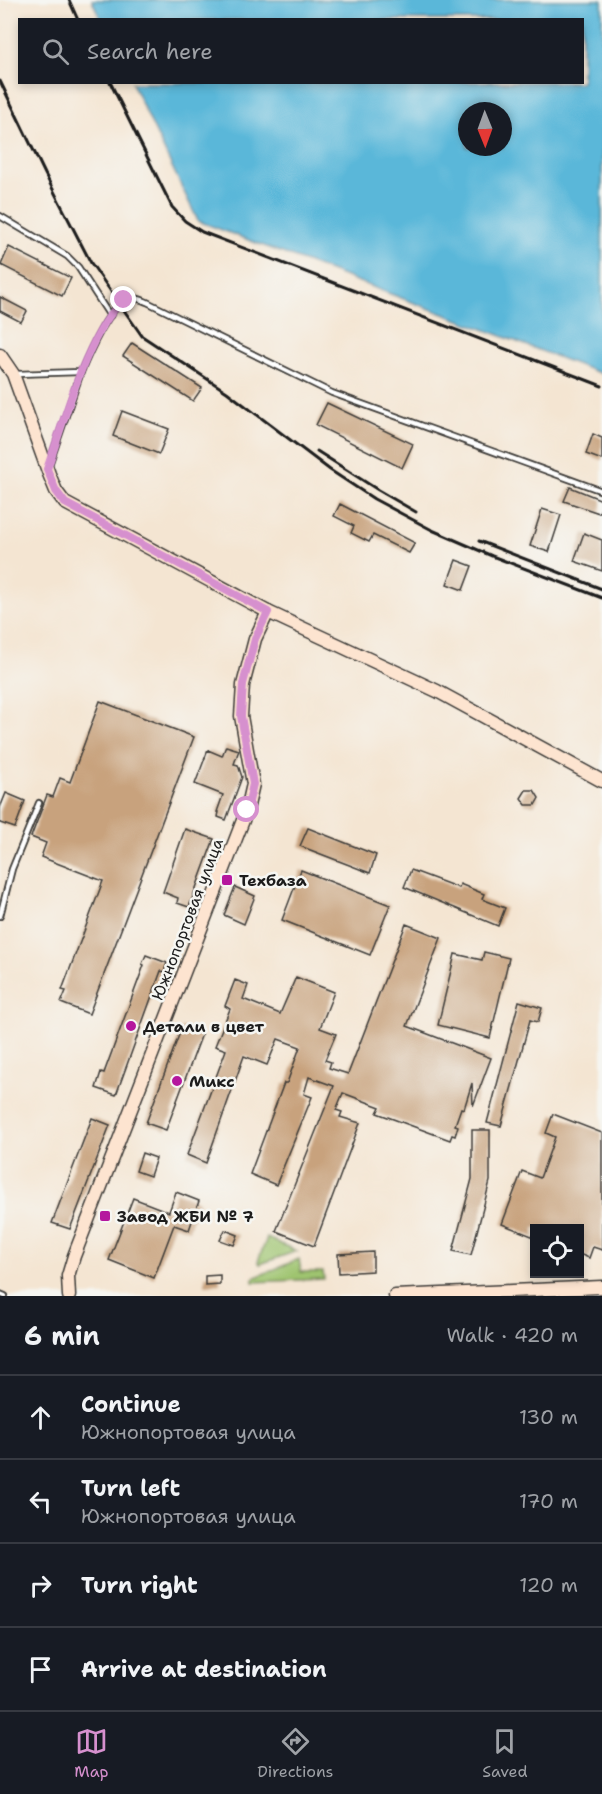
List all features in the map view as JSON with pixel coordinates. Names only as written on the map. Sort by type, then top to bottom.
[{"type":"street","points":[[0,356],[13,374],[47,469],[56,491],[65,503],[268,612],[437,691],[602,781]]},
{"type":"street","name":"Южнопортовая улица","points":[[69,1296],[68,1276],[74,1256],[247,810],[253,784],[241,716],[243,684],[255,639],[268,612]]},
{"type":"street","points":[[395,1296],[527,1293],[602,1287]]},
{"type":"lane","points":[[0,216],[67,256],[78,267],[110,316]]},
{"type":"lane","points":[[47,469],[81,372],[97,334],[119,304],[129,298],[136,298],[332,393],[602,491]]},
{"type":"lane","points":[[13,374],[81,372]]},
{"type":"lane","points":[[0,916],[12,869],[39,803]]},
{"type":"lane","points":[[0,1294],[5,1296]]},
{"type":"green space","points":[[267,1238],[297,1251],[260,1264],[258,1261]]},
{"type":"green space","points":[[299,1259],[301,1272],[323,1272],[324,1279],[253,1282],[253,1278]]},
{"type":"water","points":[[92,0],[602,0],[602,374],[198,221],[132,84],[584,84],[584,18],[100,18]]},
{"type":"building","points":[[9,247],[71,278],[62,296],[1,265]]},
{"type":"building","points":[[0,297],[27,311],[21,322],[0,311]]},
{"type":"building","points":[[132,343],[202,388],[193,401],[123,356]]},
{"type":"building","points":[[327,403],[413,444],[402,468],[316,425]]},
{"type":"building","points":[[122,411],[169,429],[159,454],[113,436]]},
{"type":"building","points":[[593,434],[602,438],[602,460],[586,454]]},
{"type":"building","points":[[570,487],[602,500],[599,513],[564,501]]},
{"type":"building","points":[[340,504],[415,543],[409,553],[373,535],[369,542],[351,533],[354,526],[334,516]]},
{"type":"building","points":[[542,509],[561,515],[549,552],[530,546]]},
{"type":"building","points":[[584,533],[602,540],[602,571],[574,561]]},
{"type":"building","points":[[456,560],[472,566],[463,590],[447,584]]},
{"type":"building","points":[[100,701],[194,737],[89,1014],[61,1003],[66,991],[62,990],[103,881],[41,857],[46,843],[31,837],[47,795],[53,797],[60,778],[70,782]]},
{"type":"building","points":[[226,746],[239,750],[234,764],[238,765],[242,777],[226,820],[218,817],[219,812],[217,812],[223,795],[195,784],[208,750],[222,756]]},
{"type":"building","points":[[526,790],[534,790],[539,798],[535,805],[526,805],[521,798]]},
{"type":"building","points":[[6,793],[25,801],[15,828],[0,823],[0,808]]},
{"type":"building","points":[[308,828],[376,855],[370,873],[300,846]]},
{"type":"building","points":[[185,829],[214,839],[189,907],[177,903],[178,898],[163,892]]},
{"type":"building","points":[[301,870],[390,905],[370,955],[282,920]]},
{"type":"building","points":[[411,870],[459,888],[460,884],[484,894],[482,899],[505,908],[498,926],[404,887]]},
{"type":"building","points":[[235,887],[255,896],[244,924],[224,915]]},
{"type":"building","points":[[406,924],[441,938],[407,1026],[491,1058],[473,1106],[472,1083],[464,1109],[461,1108],[455,1125],[458,1126],[455,1136],[452,1135],[450,1140],[377,1113],[380,1107],[343,1093],[336,1110],[342,1112],[340,1117],[360,1123],[314,1246],[276,1231],[334,1086],[309,1077],[304,1094],[312,1097],[276,1185],[250,1174],[300,1047],[278,1039],[267,1065],[244,1056],[206,1163],[187,1155],[226,1050],[215,1046],[230,1009],[225,1006],[235,980],[248,985],[243,999],[280,1014],[296,977],[334,992],[320,1028],[336,1034],[325,1060],[331,1062],[329,1068],[348,1074]]},
{"type":"building","points":[[484,952],[509,958],[490,1038],[438,1025],[455,954],[482,960]]},
{"type":"building","points":[[146,955],[167,963],[164,972],[161,971],[116,1095],[96,1088],[101,1072],[104,1073]]},
{"type":"building","points":[[519,1001],[542,1008],[538,1022],[530,1020],[501,1126],[487,1123]]},
{"type":"building","points":[[182,1027],[202,1034],[166,1130],[146,1123]]},
{"type":"building","points":[[553,1114],[602,1133],[602,1250],[593,1247],[589,1258],[584,1256],[584,1224],[530,1224],[530,1235],[502,1224],[522,1171],[540,1178],[555,1137],[546,1133]]},
{"type":"building","points":[[92,1118],[110,1125],[70,1229],[52,1223]]},
{"type":"building","points":[[472,1130],[490,1130],[490,1181],[471,1255],[453,1251],[472,1179]]},
{"type":"building","points":[[142,1153],[156,1158],[150,1176],[136,1171]]},
{"type":"building","points":[[176,1192],[199,1201],[189,1230],[174,1225],[154,1278],[109,1260],[133,1198],[169,1212]]},
{"type":"building","points":[[225,1230],[238,1235],[234,1245],[220,1240]]},
{"type":"building","points":[[373,1252],[373,1271],[339,1273],[338,1254]]},
{"type":"building","points":[[220,1275],[220,1284],[205,1285],[205,1276]]},
{"type":"railway","points":[[69,0],[77,18]]},
{"type":"railway","points":[[0,81],[91,263],[142,336],[227,392],[330,470],[374,499],[432,530],[492,556],[602,598]]},
{"type":"railway","points":[[111,84],[172,207],[185,221],[202,232],[602,386]]},
{"type":"railway","points":[[317,451],[416,512]]},
{"type":"railway","points":[[479,541],[602,589]]},
{"type":"place","name":"Техбаза","points":[[227,880]]},
{"type":"place","name":"Детали в цвет","points":[[131,1026]]},
{"type":"place","name":"Микс","points":[[177,1081]]},
{"type":"place","name":"Завод ЖБИ № 7","points":[[105,1216]]},
{"type":"route","points":[[124,300],[97,334],[81,372],[47,469],[56,491],[65,503],[268,612],[255,639],[243,684],[241,716],[253,784],[247,810]]}]
